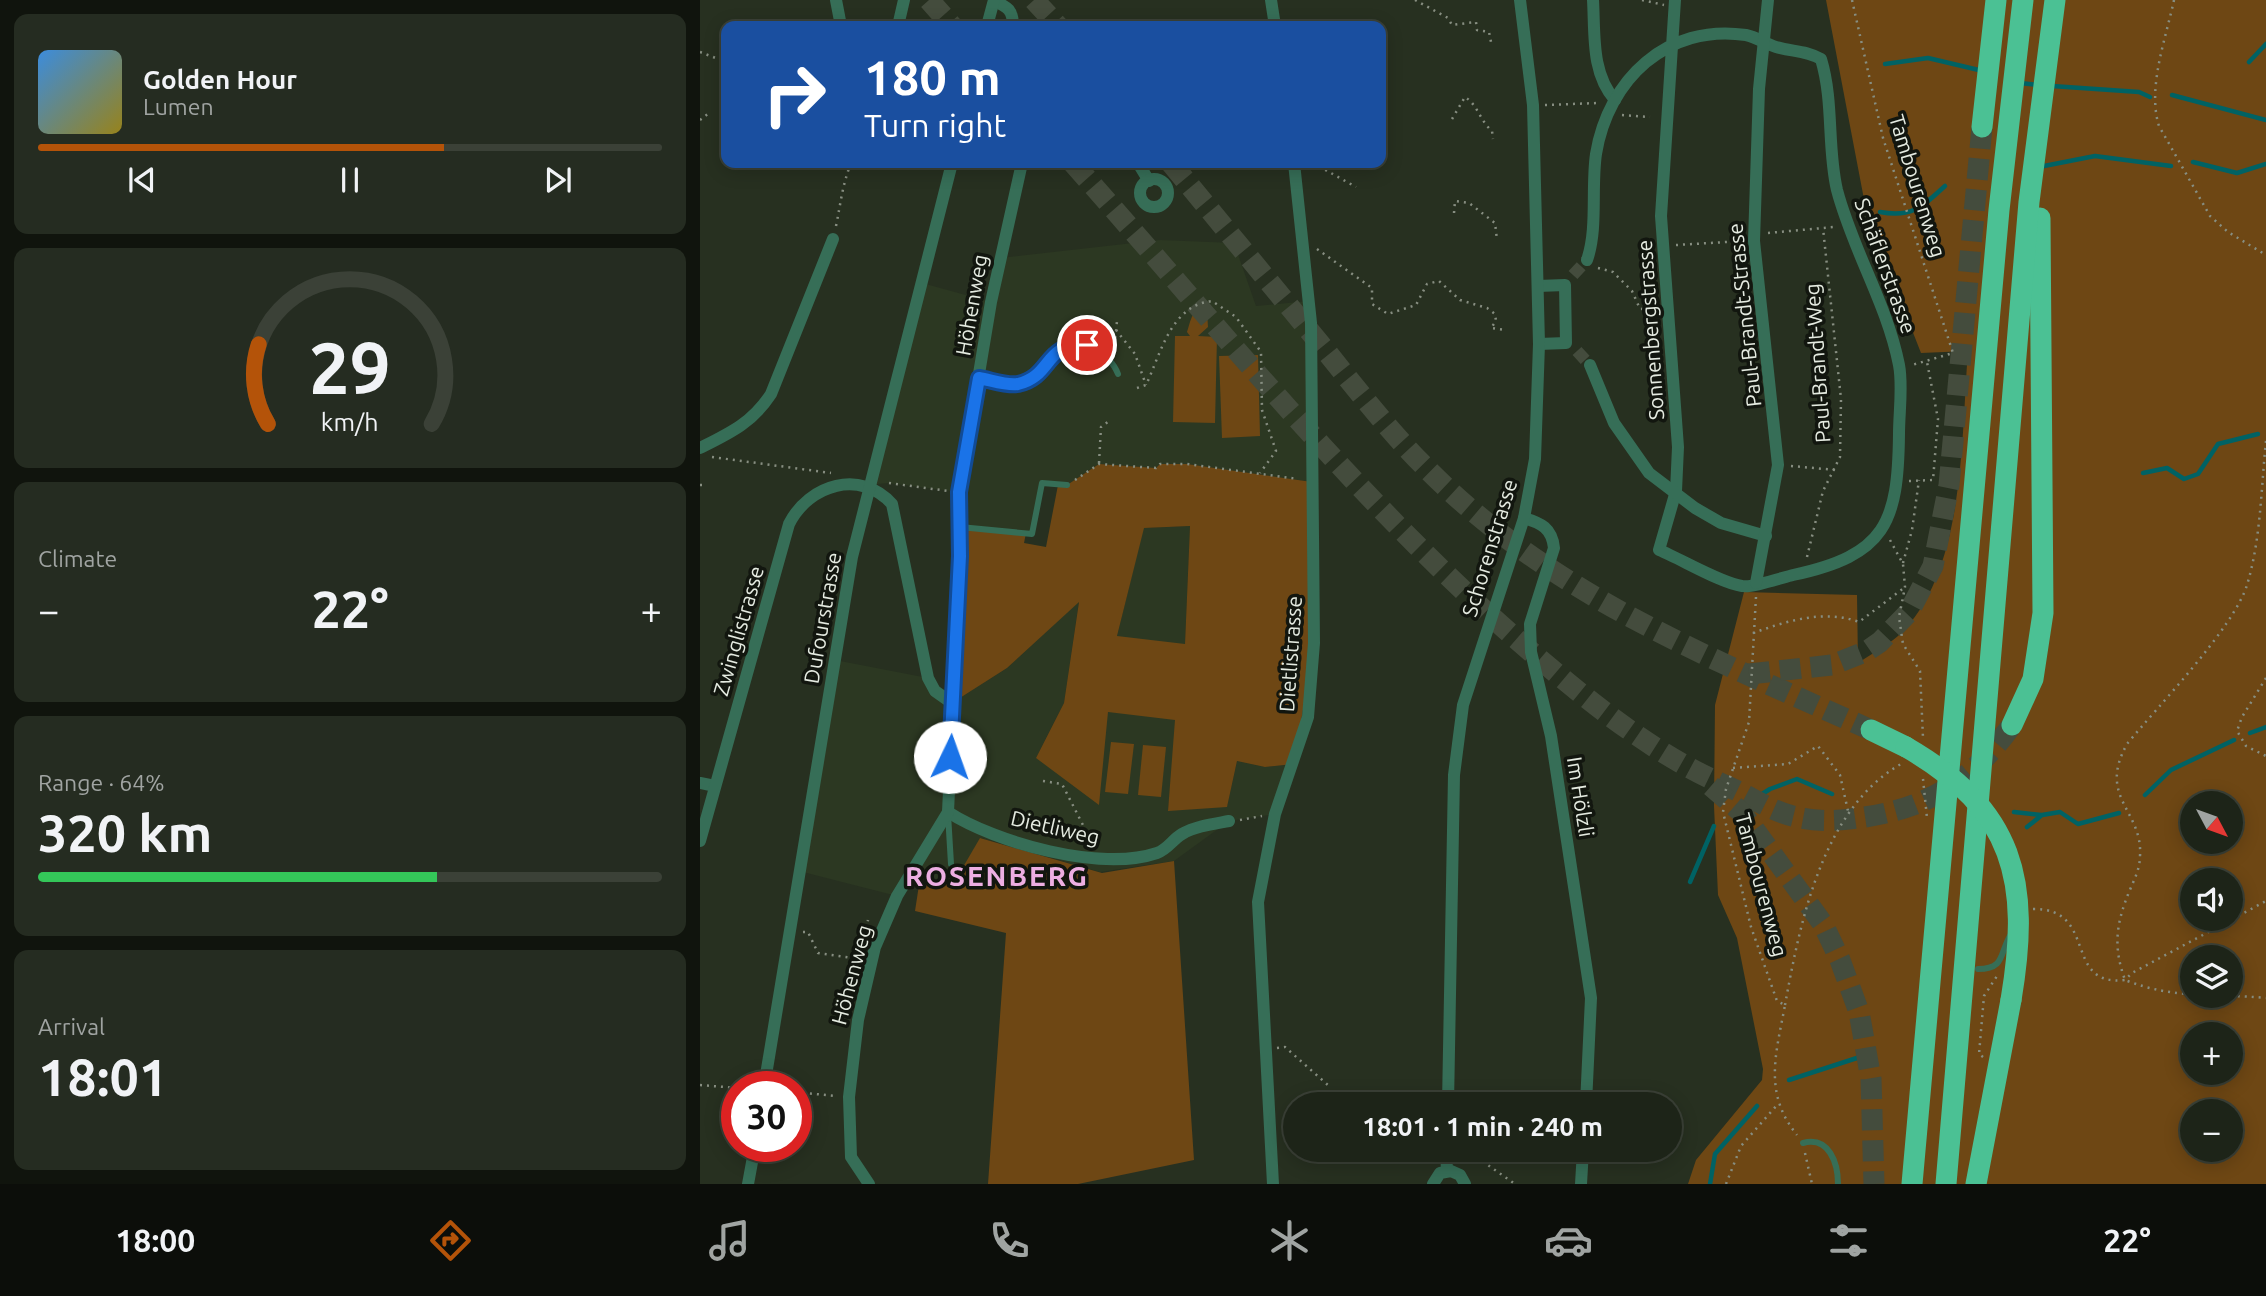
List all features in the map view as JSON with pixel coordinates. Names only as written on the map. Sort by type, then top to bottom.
[{"type":"highway","points":[[1982,127],[1996,0]]},
{"type":"highway","points":[[1912,1184],[2007,131],[2023,0]]},
{"type":"highway","points":[[1946,1184],[2055,0]]},
{"type":"highway","points":[[2012,725],[2033,679],[2042,629],[2035,203]]},
{"type":"highway","points":[[1871,730],[1963,786],[1987,816],[2005,848],[2016,883],[2020,915],[2011,1000],[1976,1184]]},
{"type":"street","points":[[836,0],[840,21]]},
{"type":"street","points":[[899,21],[904,0]]},
{"type":"street","points":[[988,21],[994,0],[1007,7],[1013,14],[1013,21]]},
{"type":"street","points":[[1271,0],[1274,21]]},
{"type":"street","name":"Schorenstrasse","points":[[1448,1092],[1454,775],[1463,705],[1524,518],[1535,459],[1538,286],[1532,105],[1520,0]]},
{"type":"street","points":[[1593,0],[1597,58],[1603,86],[1615,100]]},
{"type":"street","name":"Sonnenbergstrasse","points":[[1675,0],[1661,216],[1675,370],[1676,491],[1659,550],[1743,587],[1756,583]]},
{"type":"street","name":"Paul-Brandt-Strasse","points":[[1756,583],[1778,465],[1754,241],[1754,162],[1768,0]]},
{"type":"street","points":[[1587,259],[1596,153],[1615,100],[1644,62],[1673,44],[1706,36],[1746,35],[1765,42]]},
{"type":"street","name":"Schäflerstrasse","points":[[1756,583],[1829,567],[1853,555],[1883,528],[1895,505],[1898,481],[1899,368],[1888,320],[1848,225],[1837,187],[1829,88],[1821,60],[1807,51],[1765,42]]},
{"type":"street","name":"Dufourstrasse","points":[[767,1071],[852,557],[868,485],[951,168]]},
{"type":"street","name":"Höhenweg","points":[[869,1184],[851,1157],[849,1097],[858,1020],[875,947],[897,896],[947,812],[960,556],[959,492],[995,280],[1021,168]]},
{"type":"street","points":[[1141,168],[1149,181]]},
{"type":"street","name":"Dietlistrasse","points":[[1273,1184],[1258,902],[1275,814],[1308,717],[1312,690],[1315,536],[1311,323],[1295,168]]},
{"type":"street","points":[[702,452],[739,430],[758,414],[771,394],[833,239]]},
{"type":"street","points":[[1538,286],[1569,280],[1571,347],[1539,344]]},
{"type":"street","points":[[1590,365],[1614,423],[1649,473],[1676,491],[1695,509],[1721,523],[1766,536]]},
{"type":"street","name":"Zwinglistrasse","points":[[700,841],[789,524],[796,509],[807,498],[822,490],[852,484],[868,485]]},
{"type":"street","points":[[868,485],[880,491],[892,504],[928,678],[934,691],[952,702]]},
{"type":"street","name":"Im Hölzli","points":[[1524,518],[1542,524],[1553,535],[1554,548],[1530,624],[1531,652],[1551,736],[1590,985],[1586,1092]]},
{"type":"street","points":[[700,783],[715,786]]},
{"type":"street","name":"Dietliweg","points":[[947,812],[973,827],[1050,851],[1115,859],[1155,854],[1168,848],[1180,835],[1229,821]]},
{"type":"street","points":[[748,1184],[752,1162]]},
{"type":"street","points":[[1447,1162],[1447,1171]]},
{"type":"street","points":[[1581,1184],[1582,1162]]},
{"type":"street","points":[[1433,1184],[1436,1177],[1447,1171],[1460,1175],[1465,1184]]},
{"type":"lane","points":[[979,378],[1015,385],[1028,381],[1040,373],[1058,349],[1071,344],[1103,351],[1113,361],[1118,374]]},
{"type":"lane","points":[[958,527],[1032,534],[1042,483],[1067,485]]},
{"type":"lane","points":[[947,812],[950,864]]},
{"type":"lane","points":[[1978,969],[1991,969],[1999,964],[2015,926]]},
{"type":"lane","points":[[1803,1143],[1818,1143],[1830,1151],[1838,1171],[1838,1184]]},
{"type":"path","points":[[1415,0],[1448,18],[1452,25],[1476,22],[1477,30],[1489,32],[1491,42]]},
{"type":"path","points":[[1642,0],[1658,4]]},
{"type":"path","name":"Tambourenweg","points":[[1852,0],[1883,138],[1953,353],[1899,368]]},
{"type":"path","points":[[2174,0],[2155,95],[2154,113],[2210,216],[2228,232],[2266,255]]},
{"type":"path","points":[[700,52],[721,60]]},
{"type":"path","points":[[1452,119],[1465,97],[1474,102],[1484,124],[1492,131],[1493,139]]},
{"type":"path","points":[[1532,105],[1599,103],[1599,114],[1650,117]]},
{"type":"path","points":[[700,120],[709,113]]},
{"type":"path","points":[[833,239],[842,199],[841,190],[849,168]]},
{"type":"path","points":[[1322,168],[1356,187]]},
{"type":"path","points":[[1454,213],[1455,201],[1469,202],[1495,223],[1497,240]]},
{"type":"path","points":[[1769,232],[1848,225]]},
{"type":"path","name":"Paul-Brandt-Weg","points":[[1804,573],[1823,491],[1836,470],[1840,457],[1841,399],[1823,228]]},
{"type":"path","points":[[1679,245],[1720,243]]},
{"type":"path","points":[[1317,249],[1372,288],[1372,304],[1388,314],[1416,305],[1427,285],[1439,281],[1460,300],[1487,308],[1495,314],[1496,321],[1491,328],[1506,330]]},
{"type":"path","points":[[1587,259],[1601,271],[1613,272],[1632,291],[1640,310]]},
{"type":"path","points":[[1146,385],[1162,344],[1190,307],[1212,301],[1227,309],[1261,352],[1262,410],[1276,451],[1259,473]]},
{"type":"path","points":[[1113,361],[1117,321]]},
{"type":"path","points":[[1116,330],[1135,355],[1146,385]]},
{"type":"path","points":[[1898,481],[1933,480],[1938,419],[1927,362]]},
{"type":"path","points":[[1137,387],[1146,385]]},
{"type":"path","points":[[1099,464],[1101,426],[1109,421]]},
{"type":"path","points":[[2125,980],[2117,959],[2116,928],[2138,870],[2141,853],[2138,836],[2116,784],[2117,761],[2127,744],[2226,624],[2246,588],[2256,550],[2266,441]]},
{"type":"path","points":[[702,452],[833,474],[840,478]]},
{"type":"path","points":[[1067,485],[1099,464],[1156,468],[1160,464],[1187,464],[1312,482]]},
{"type":"path","points":[[1778,465],[1828,467],[1836,470]]},
{"type":"path","points":[[1812,1184],[1803,1143],[1777,1105],[1774,1088],[1785,1005],[1804,913],[1848,811],[1878,780],[1911,752],[1920,671],[1903,644],[1899,617],[1905,587],[1903,565],[1912,530],[1919,480]]},
{"type":"path","points":[[868,485],[888,483],[959,492]]},
{"type":"path","points":[[1883,528],[1903,565]]},
{"type":"path","name":"Tambourenweg","points":[[1756,583],[1749,722],[1723,812],[1728,842],[1760,951],[1777,1000],[1785,1005]]},
{"type":"path","points":[[1753,633],[1790,620],[1842,615],[1859,622],[1905,587]]},
{"type":"path","points":[[2266,678],[2242,716],[2237,731],[2246,746],[2266,756]]},
{"type":"path","points":[[1734,768],[1788,764],[1818,746],[1840,775],[1848,811]]},
{"type":"path","points":[[1923,774],[1924,812]]},
{"type":"path","points":[[1043,780],[1062,784],[1084,827],[1085,856]]},
{"type":"path","points":[[1229,821],[1275,814]]},
{"type":"path","points":[[2125,980],[2132,973],[2266,901]]},
{"type":"path","points":[[790,930],[807,932],[818,953],[859,960],[868,920]]},
{"type":"path","points":[[2125,980],[2182,996],[2266,998]]},
{"type":"path","points":[[1275,1048],[1285,1047],[1329,1086]]},
{"type":"path","points":[[700,1085],[721,1087]]},
{"type":"path","points":[[812,1094],[849,1097]]},
{"type":"path","points":[[1726,1184],[1741,1146],[1777,1105]]},
{"type":"path","points":[[1483,1162],[1515,1184]]},
{"type":"shaded area","points":[[1826,0],[2266,0],[2266,1184],[1688,1184],[1696,1160],[1762,1080],[1763,1069],[1737,938],[1718,895],[1714,806],[1715,705],[1744,592],[1857,595],[1858,663],[1898,636],[1920,609],[1937,577],[1956,502],[1968,351],[1921,353],[1867,215]]},
{"type":"shaded area","points":[[1160,240],[1234,243],[1256,306],[1309,301],[1312,482],[1187,464],[1160,464],[1156,468],[1099,464],[1067,485],[1042,483],[1032,534],[958,527],[959,492],[888,483],[868,485],[922,283],[991,302],[1000,258]]},
{"type":"shaded area","points":[[1201,306],[1207,312],[1208,327],[1198,336],[1217,337],[1215,423],[1173,422],[1175,336],[1190,336],[1187,332],[1190,321]]},
{"type":"shaded area","points":[[1258,355],[1260,436],[1222,438],[1219,356]]},
{"type":"shaded area","points":[[1099,464],[1156,468],[1160,464],[1187,464],[1312,482],[1314,643],[1294,764],[1265,767],[1237,761],[1227,807],[1168,811],[1175,720],[1108,712],[1099,805],[1036,758],[1064,703],[1079,602],[1007,668],[952,703],[958,527],[1026,533],[1024,543],[1046,547],[1058,485],[1067,485]],"holes":[[[1190,526],[1185,644],[1117,636],[1144,528]]]},
{"type":"shaded area","points":[[1190,526],[1185,644],[1168,810],[1227,806],[1237,761],[1265,767],[1294,764],[1275,814],[1229,821],[1174,861],[1100,872],[981,838],[956,879],[919,885],[897,896],[799,871],[835,660],[928,678],[953,702],[1007,668],[1079,601],[1064,703],[1036,758],[1105,731],[1117,636],[1143,528]]},
{"type":"shaded area","points":[[1111,742],[1134,744],[1128,794],[1105,792]]},
{"type":"shaded area","points":[[1143,745],[1166,747],[1161,797],[1138,795]]},
{"type":"shaded area","points":[[980,838],[1102,873],[1174,861],[1194,1160],[1078,1184],[988,1184],[1006,933],[915,911],[919,885],[956,879]]},
{"type":"waterway","points":[[2249,62],[2266,44]]},
{"type":"waterway","points":[[1885,64],[1928,58],[1983,71]]},
{"type":"waterway","points":[[2020,83],[2040,85]]},
{"type":"waterway","points":[[2052,86],[2139,92],[2150,97]]},
{"type":"waterway","points":[[2172,95],[2266,120]]},
{"type":"waterway","points":[[2039,167],[2095,156],[2171,166]]},
{"type":"waterway","points":[[2193,162],[2237,173],[2266,164]]},
{"type":"waterway","points":[[1880,212],[1909,212],[1930,200],[1945,186]]},
{"type":"waterway","points":[[2143,473],[2167,468],[2184,479],[2198,474],[2218,444],[2258,434]]},
{"type":"waterway","points":[[2250,733],[2266,727]]},
{"type":"waterway","points":[[2145,795],[2171,770],[2234,740]]},
{"type":"waterway","points":[[1732,813],[1770,789],[1797,779],[1832,794]]},
{"type":"waterway","points":[[2014,812],[2041,815]]},
{"type":"waterway","points":[[2027,827],[2042,815],[2060,812],[2078,824],[2119,813]]},
{"type":"waterway","points":[[1690,882],[1714,826]]},
{"type":"waterway","points":[[1789,1080],[1860,1057]]},
{"type":"waterway","points":[[1710,1184],[1715,1154],[1757,1106]]},
{"type":"tunnel","points":[[929,0],[948,21]]},
{"type":"tunnel","points":[[1034,0],[1053,21]]},
{"type":"tunnel","points":[[1749,674],[1832,665],[1867,651],[1880,642],[1909,612],[1933,566],[1949,485],[1982,127]]},
{"type":"tunnel","points":[[1077,168],[1345,471],[1460,588],[1594,704],[1673,758],[1779,812],[1812,820],[1843,820],[1905,808],[1946,790],[1980,762],[2012,725]]},
{"type":"tunnel","points":[[1175,168],[1387,426],[1426,468],[1475,513],[1527,553],[1636,620],[1752,677],[1871,730]]},
{"type":"tunnel","points":[[1573,275],[1587,260]]},
{"type":"tunnel","points":[[1577,351],[1590,365]]},
{"type":"tunnel","points":[[1711,786],[1741,812],[1754,829],[1823,924],[1840,960],[1859,1012],[1871,1079],[1874,1184]]},
{"type":"district","name":"ROSENBERG","points":[[997,876]]},
{"type":"route","points":[[950,757],[960,556],[959,492],[979,378],[1015,385],[1040,373],[1058,349],[1071,344],[1087,345]]}]
